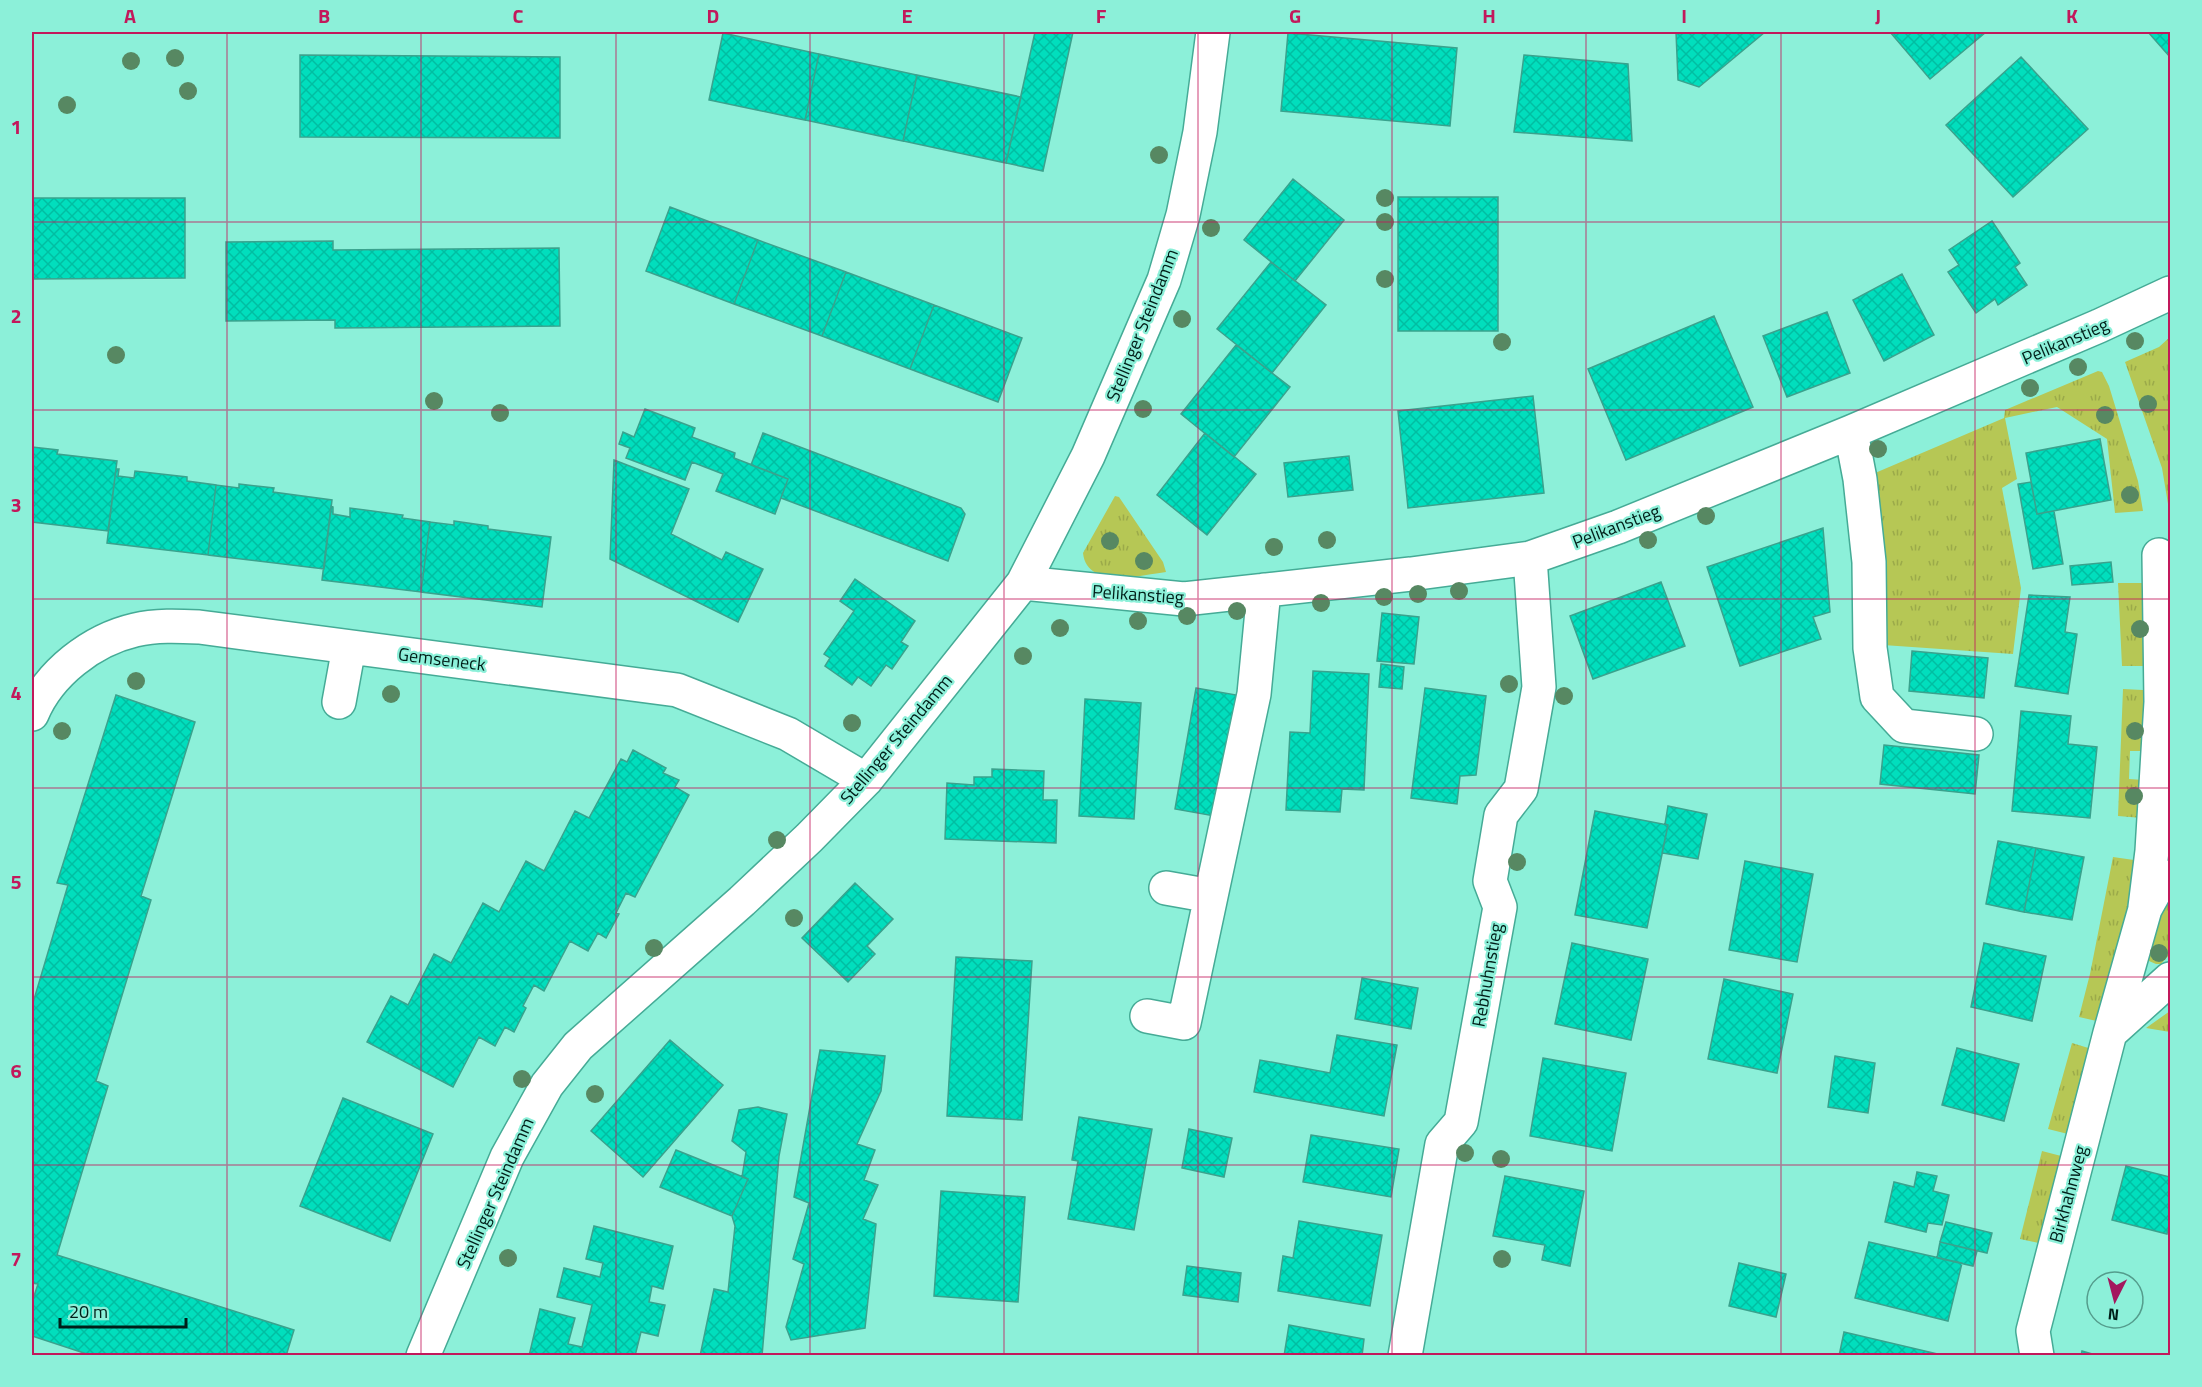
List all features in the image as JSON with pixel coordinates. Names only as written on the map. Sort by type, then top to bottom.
[{"type":"street","name":"Stellinger Steindamm","points":[[423,1356],[507,1158],[547,1085],[578,1046],[742,901],[866,780],[1023,583],[1088,456],[1164,280],[1183,215],[1200,132],[1213,32]]},
{"type":"street","name":"Pelikanstieg","points":[[1023,583],[1184,599],[1411,574],[1530,558],[1618,526],[1851,432],[2099,327],[2170,293]]},
{"type":"street","points":[[1851,432],[1860,479],[1869,562],[1870,648],[1877,697],[1904,726],[1976,734]]},
{"type":"street","name":"Birkhahnweg","points":[[2037,1356],[2033,1331],[2110,1033],[2145,909],[2152,851],[2161,702],[2159,555]]},
{"type":"street","name":"Rebhuhnstieg","points":[[1405,1356],[1442,1144],[1461,1122],[1500,907],[1490,881],[1501,815],[1521,789],[1539,687],[1530,558]]},
{"type":"street","points":[[1147,1016],[1184,1023],[1254,694],[1264,590]]},
{"type":"street","name":"Gemseneck","points":[[32,714],[46,689],[64,669],[108,639],[135,630],[166,625],[199,627],[677,690],[788,734],[866,780]]},
{"type":"street","points":[[339,702],[349,647]]},
{"type":"street","name":"Birkhahnweg","points":[[2145,909],[2159,884],[2170,878]]},
{"type":"street","points":[[1166,888],[1211,896]]},
{"type":"street","points":[[2110,1033],[2170,979]]},
{"type":"green space","points":[[2170,337],[2170,516],[2162,468],[2125,362],[2159,347]]},
{"type":"green space","points":[[2098,371],[2102,372],[2109,386],[2138,481],[2143,511],[2115,513],[2107,439],[2057,407],[2005,418],[2017,479],[2002,488],[2021,588],[2013,654],[1883,645],[1868,476],[2004,418],[2005,410]]},
{"type":"green space","points":[[1115,496],[1119,497],[1163,562],[1166,572],[1130,577],[1105,576],[1094,572],[1087,565],[1083,553]]},
{"type":"green space","points":[[2118,583],[2143,583],[2148,588],[2148,662],[2143,666],[2122,666]]},
{"type":"green space","points":[[2123,689],[2143,690],[2147,693],[2146,751],[2130,751],[2129,779],[2144,780],[2142,818],[2118,816]]},
{"type":"green space","points":[[2113,857],[2134,860],[2139,865],[2101,1022],[2079,1017],[2090,974]]},
{"type":"green space","points":[[2170,895],[2170,954],[2161,964],[2156,964],[2149,961],[2146,951]]},
{"type":"green space","points":[[2170,1011],[2170,1032],[2146,1028]]},
{"type":"green space","points":[[2072,1043],[2095,1050],[2072,1135],[2048,1129]]},
{"type":"green space","points":[[2042,1151],[2065,1157],[2043,1244],[2020,1239]]},
{"type":"building","points":[[1035,32],[1073,32],[1043,171],[1006,163]]},
{"type":"building","points":[[1676,32],[1765,32],[1699,87],[1678,80]]},
{"type":"building","points":[[1890,32],[1986,32],[1930,79]]},
{"type":"building","points":[[2148,32],[2170,32],[2170,57]]},
{"type":"building","points":[[723,33],[819,54],[805,120],[709,100]]},
{"type":"building","points":[[1288,33],[1457,48],[1450,126],[1281,111]]},
{"type":"building","points":[[819,54],[917,75],[903,141],[805,120]]},
{"type":"building","points":[[300,55],[560,57],[560,138],[300,137]]},
{"type":"building","points":[[1524,55],[1628,64],[1632,141],[1514,132]]},
{"type":"building","points":[[2021,57],[2088,129],[2013,197],[1946,125]]},
{"type":"building","points":[[917,75],[1021,97],[1006,163],[903,141]]},
{"type":"building","points":[[1293,179],[1344,220],[1295,281],[1244,240]]},
{"type":"building","points":[[1398,197],[1498,197],[1498,331],[1398,331]]},
{"type":"building","points":[[32,198],[185,198],[185,278],[32,279]]},
{"type":"building","points":[[670,207],[758,240],[734,304],[646,271]]},
{"type":"building","points":[[1992,221],[2020,263],[2015,267],[2027,285],[1998,305],[1995,299],[1976,313],[1948,272],[1959,265],[1949,250]]},
{"type":"building","points":[[758,240],[846,272],[822,336],[734,304]]},
{"type":"building","points":[[333,241],[333,250],[559,248],[560,326],[335,328],[335,320],[226,321],[226,242]]},
{"type":"building","points":[[1271,262],[1326,305],[1272,373],[1217,329]]},
{"type":"building","points":[[846,272],[934,305],[910,369],[822,336]]},
{"type":"building","points":[[1902,274],[1934,335],[1884,361],[1853,300]]},
{"type":"building","points":[[934,305],[1022,338],[998,402],[910,369]]},
{"type":"building","points":[[1827,312],[1850,373],[1787,397],[1763,336]]},
{"type":"building","points":[[1714,316],[1753,407],[1626,460],[1588,369]]},
{"type":"building","points":[[1236,345],[1290,387],[1234,457],[1181,414]]},
{"type":"building","points":[[1533,396],[1544,493],[1408,508],[1398,411]]},
{"type":"building","points":[[645,409],[695,428],[692,437],[735,453],[734,458],[788,479],[775,514],[716,491],[723,474],[692,462],[685,480],[626,458],[630,448],[619,444],[623,432],[634,437]]},
{"type":"building","points":[[763,433],[961,508],[965,514],[948,561],[781,498],[788,479],[751,465]]},
{"type":"building","points":[[1205,433],[1256,474],[1207,535],[1157,495]]},
{"type":"building","points":[[2100,439],[2111,500],[2037,514],[2026,453]]},
{"type":"building","points":[[32,447],[58,450],[57,454],[117,461],[108,531],[32,522]]},
{"type":"building","points":[[1349,456],[1353,490],[1288,497],[1284,463]]},
{"type":"building","points":[[614,460],[689,489],[671,534],[722,560],[726,552],[763,569],[738,622],[610,559]]},
{"type":"building","points":[[116,469],[119,469],[118,476],[134,478],[135,471],[187,477],[187,481],[216,485],[208,555],[107,543]]},
{"type":"building","points":[[2031,482],[2037,514],[2054,511],[2063,564],[2033,569],[2018,484]]},
{"type":"building","points":[[239,484],[274,488],[273,492],[332,500],[324,569],[208,555],[216,485],[239,488]]},
{"type":"building","points":[[331,506],[333,514],[350,517],[350,508],[403,515],[402,518],[430,522],[421,592],[322,580]]},
{"type":"building","points":[[454,521],[488,526],[488,529],[551,537],[542,607],[421,592],[430,522],[454,525]]},
{"type":"building","points":[[1823,528],[1830,612],[1813,617],[1821,639],[1740,666],[1707,567]]},
{"type":"building","points":[[2111,562],[2113,582],[2072,585],[2070,566]]},
{"type":"building","points":[[855,579],[915,621],[901,642],[908,646],[892,669],[886,665],[871,686],[858,677],[852,685],[825,666],[830,658],[824,654],[854,611],[840,601]]},
{"type":"building","points":[[1661,582],[1685,646],[1593,679],[1570,616]]},
{"type":"building","points":[[2029,595],[2070,597],[2065,632],[2077,634],[2068,694],[2015,686]]},
{"type":"building","points":[[1382,613],[1419,617],[1414,664],[1377,661]]},
{"type":"building","points":[[1912,651],[1988,658],[1984,698],[1909,691]]},
{"type":"building","points":[[1381,664],[1404,667],[1402,689],[1379,687]]},
{"type":"building","points":[[1313,671],[1369,674],[1364,790],[1342,789],[1340,812],[1286,810],[1290,732],[1310,733]]},
{"type":"building","points":[[1196,688],[1242,696],[1220,817],[1175,809]]},
{"type":"building","points":[[1425,688],[1486,696],[1476,775],[1460,776],[1457,804],[1411,798]]},
{"type":"building","points":[[116,695],[195,722],[141,896],[151,900],[96,1081],[108,1086],[57,1255],[294,1330],[286,1356],[93,1356],[32,1336],[32,1302],[38,1284],[32,1283],[32,1006],[68,885],[57,883]]},
{"type":"building","points":[[1085,699],[1141,703],[1134,819],[1079,816]]},
{"type":"building","points":[[2021,711],[2071,716],[2068,744],[2097,747],[2090,818],[2012,811]]},
{"type":"building","points":[[1884,745],[1979,755],[1975,794],[1880,784]]},
{"type":"building","points":[[633,750],[666,768],[663,773],[679,780],[675,787],[689,795],[635,897],[626,893],[616,913],[619,914],[606,938],[598,933],[588,951],[570,941],[544,991],[534,985],[523,1006],[526,1008],[514,1032],[505,1027],[495,1046],[479,1037],[453,1087],[367,1042],[391,996],[408,1005],[434,954],[451,963],[483,903],[499,912],[526,861],[544,871],[575,811],[589,818],[621,759],[627,762]]},
{"type":"building","points":[[992,769],[1044,771],[1043,800],[1057,800],[1056,843],[945,839],[947,783],[974,785],[974,777],[992,777]]},
{"type":"building","points":[[1668,806],[1707,814],[1698,859],[1662,853],[1668,825],[1665,824]]},
{"type":"building","points":[[1595,811],[1668,825],[1647,928],[1575,915]]},
{"type":"building","points":[[1998,841],[2036,848],[2024,912],[1986,904]]},
{"type":"building","points":[[2036,848],[2084,857],[2072,920],[2024,912]]},
{"type":"building","points":[[1745,861],[1813,874],[1797,962],[1729,950]]},
{"type":"building","points":[[855,883],[893,919],[867,946],[875,954],[848,982],[802,938]]},
{"type":"building","points":[[1572,943],[1648,959],[1631,1040],[1555,1024]]},
{"type":"building","points":[[1984,943],[2046,956],[2032,1021],[1971,1007]]},
{"type":"building","points":[[956,957],[1032,961],[1022,1120],[947,1116]]},
{"type":"building","points":[[1362,978],[1418,988],[1411,1029],[1355,1019]]},
{"type":"building","points":[[1724,979],[1793,994],[1777,1073],[1708,1059]]},
{"type":"building","points":[[1337,1035],[1397,1045],[1384,1116],[1254,1092],[1260,1060],[1330,1073]]},
{"type":"building","points":[[670,1040],[723,1085],[643,1177],[591,1131]]},
{"type":"building","points":[[1957,1048],[2019,1064],[2004,1121],[1942,1105]]},
{"type":"building","points":[[820,1050],[885,1056],[881,1091],[857,1144],[875,1150],[864,1180],[878,1185],[863,1219],[876,1224],[865,1328],[791,1340],[786,1327],[804,1264],[793,1259],[809,1203],[794,1197]]},
{"type":"building","points":[[1835,1056],[1875,1063],[1868,1113],[1828,1107]]},
{"type":"building","points":[[1543,1058],[1626,1073],[1612,1151],[1530,1136]]},
{"type":"building","points":[[343,1098],[433,1134],[390,1241],[300,1206]]},
{"type":"building","points":[[758,1107],[787,1114],[779,1156],[762,1356],[700,1356],[714,1289],[728,1292],[735,1226],[732,1216],[748,1179],[742,1177],[746,1152],[732,1141],[739,1110]]},
{"type":"building","points":[[1079,1117],[1152,1129],[1134,1230],[1068,1219],[1078,1161],[1072,1160]]},
{"type":"building","points":[[1189,1129],[1232,1138],[1224,1177],[1182,1168]]},
{"type":"building","points":[[1311,1135],[1399,1149],[1391,1197],[1303,1182]]},
{"type":"building","points":[[676,1150],[748,1179],[732,1216],[660,1187]]},
{"type":"building","points":[[2126,1166],[2170,1177],[2170,1220],[2167,1234],[2112,1220]]},
{"type":"building","points":[[1917,1172],[1937,1176],[1933,1191],[1949,1195],[1942,1225],[1928,1223],[1926,1232],[1885,1222],[1894,1182],[1914,1187]]},
{"type":"building","points":[[1505,1176],[1584,1191],[1570,1266],[1542,1260],[1545,1245],[1493,1236]]},
{"type":"building","points":[[941,1191],[1025,1197],[1018,1302],[934,1296]]},
{"type":"building","points":[[1299,1221],[1382,1235],[1370,1306],[1278,1291],[1283,1256],[1293,1258]]},
{"type":"building","points":[[1946,1222],[1992,1233],[1987,1253],[1940,1242]]},
{"type":"building","points":[[594,1226],[673,1246],[663,1289],[652,1286],[649,1302],[665,1305],[658,1336],[641,1332],[635,1356],[529,1356],[540,1309],[575,1318],[568,1344],[582,1347],[592,1305],[557,1297],[564,1268],[600,1277],[603,1263],[586,1259]]},
{"type":"building","points":[[1869,1242],[1962,1263],[1948,1321],[1855,1298]]},
{"type":"building","points":[[1940,1242],[1977,1251],[1973,1266],[1937,1258]]},
{"type":"building","points":[[1739,1263],[1786,1274],[1776,1317],[1729,1306]]},
{"type":"building","points":[[1187,1266],[1241,1273],[1238,1302],[1183,1295]]},
{"type":"building","points":[[1289,1325],[1364,1339],[1362,1356],[1284,1356]]},
{"type":"building","points":[[1844,1332],[1938,1354],[1938,1356],[1839,1356]]},
{"type":"building","points":[[2082,1351],[2099,1356],[2081,1356]]}]
